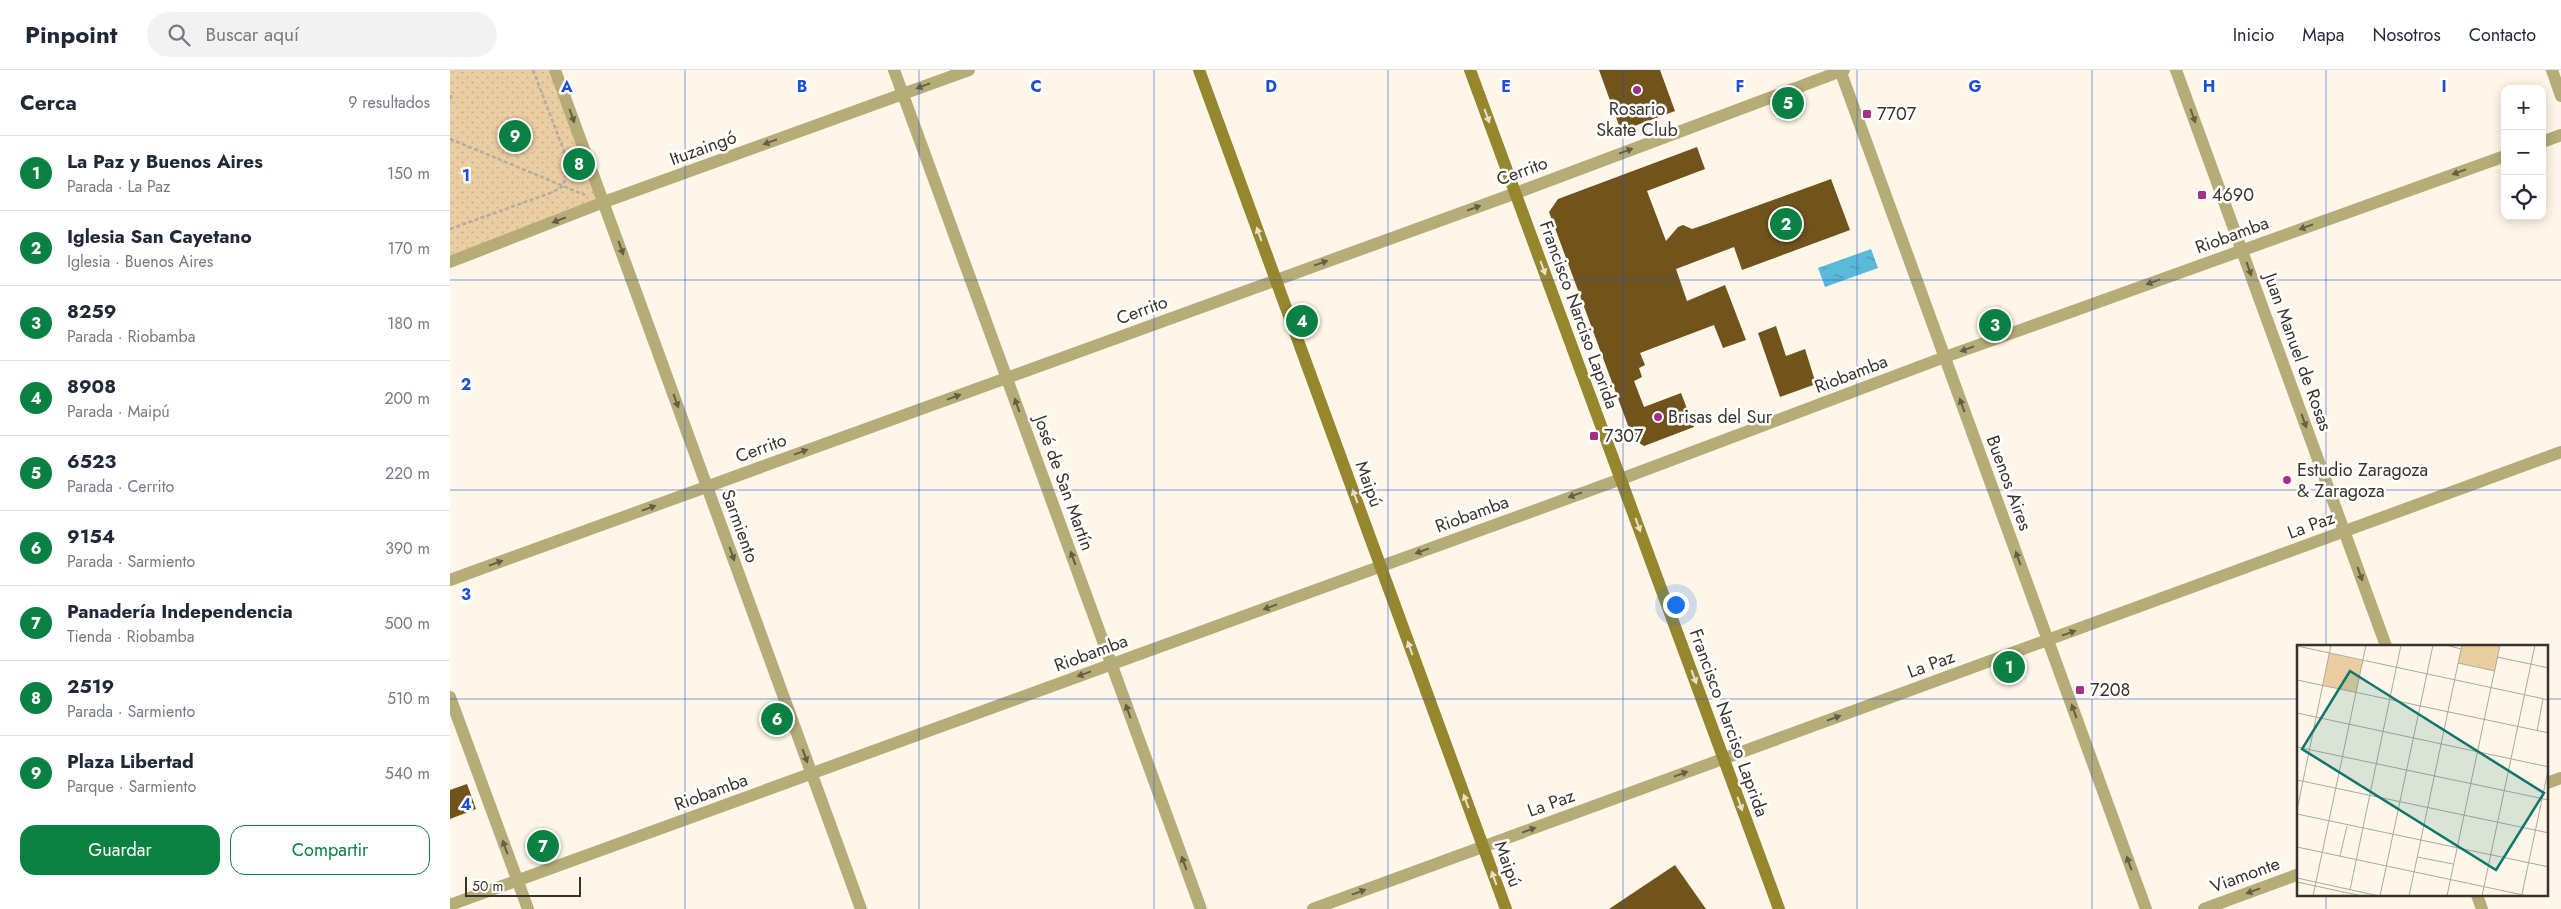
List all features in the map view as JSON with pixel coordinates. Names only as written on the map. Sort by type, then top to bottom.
[{"type":"main road","name":"Maipú","points":[[1199,70],[1506,909]]},
{"type":"main road","name":"Francisco Narciso Laprida","points":[[1470,70],[1779,909]]},
{"type":"street","name":"Sarmiento","points":[[555,70],[861,909]]},
{"type":"street","name":"José de San Martín","points":[[894,70],[1201,909]]},
{"type":"street","name":"Ituzaingó","points":[[450,262],[604,202],[969,70]]},
{"type":"street","name":"Cerrito","points":[[450,580],[1516,193],[1841,70]]},
{"type":"street","name":"Buenos Aires","points":[[1841,70],[2146,909]]},
{"type":"street","name":"Juan Manuel de Rosas","points":[[2176,70],[2386,645]]},
{"type":"street","points":[[2552,70],[2561,96]]},
{"type":"street","points":[[2546,141],[2561,136]]},
{"type":"street","name":"Riobamba","points":[[450,905],[1621,479],[1945,357],[2501,157]]},
{"type":"street","name":"La Paz","points":[[1313,909],[2561,452]]},
{"type":"street","points":[[450,697],[528,909]]},
{"type":"street","points":[[2548,783],[2561,778]]},
{"type":"street","name":"Viamonte","points":[[2204,909],[2297,874]]},
{"type":"street","points":[[2477,896],[2482,909]]},
{"type":"path","points":[[450,229],[553,192],[563,186],[569,164],[533,70]]},
{"type":"path","points":[[450,100],[453,92]]},
{"type":"path","points":[[450,140],[604,202]]},
{"type":"shaded area","points":[[450,70],[555,70],[604,202],[450,262]]},
{"type":"water","points":[[1871,249],[1878,268],[1825,287],[1818,268]]},
{"type":"building","name":"Rosario Skate Club","points":[[1599,70],[1660,70],[1675,111],[1621,131]]},
{"type":"building","points":[[1697,147],[1705,169],[1647,191],[1666,241],[1678,227],[1683,225],[1692,229],[1831,179],[1850,230],[1742,270],[1734,247],[1676,269],[1687,301],[1725,285],[1746,340],[1723,348],[1714,325],[1640,353],[1645,365],[1639,368],[1642,377],[1634,381],[1644,407],[1681,393],[1694,427],[1644,446],[1633,439],[1549,212],[1558,199]]},
{"type":"building","points":[[1776,326],[1786,356],[1805,349],[1816,384],[1780,397],[1758,333]]},
{"type":"building","points":[[467,784],[476,809],[450,819],[450,790]]},
{"type":"building","points":[[1675,865],[1706,909],[1609,909]]},
{"type":"place","name":"Rosario Skate Club","points":[[1637,90]]},
{"type":"place","name":"6523","points":[[1788,103]]},
{"type":"place","name":"7707","points":[[1867,114]]},
{"type":"place","name":"Plaza Libertad","points":[[515,136]]},
{"type":"place","name":"2519","points":[[579,164]]},
{"type":"place","name":"4690","points":[[2202,195]]},
{"type":"place","name":"Iglesia San Cayetano","points":[[1786,224]]},
{"type":"place","name":"8908","points":[[1302,321]]},
{"type":"place","name":"8259","points":[[1995,325]]},
{"type":"place","name":"Brisas del Sur","points":[[1658,417]]},
{"type":"place","name":"7307","points":[[1594,436]]},
{"type":"place","name":"Estudio Zaragoza & Zaragoza","points":[[2287,480]]},
{"type":"place","name":"La Paz y Buenos Aires","points":[[2009,667]]},
{"type":"place","name":"7208","points":[[2080,690]]},
{"type":"place","name":"9154","points":[[777,719]]},
{"type":"place","name":"Panadería Independencia","points":[[543,846]]}]
